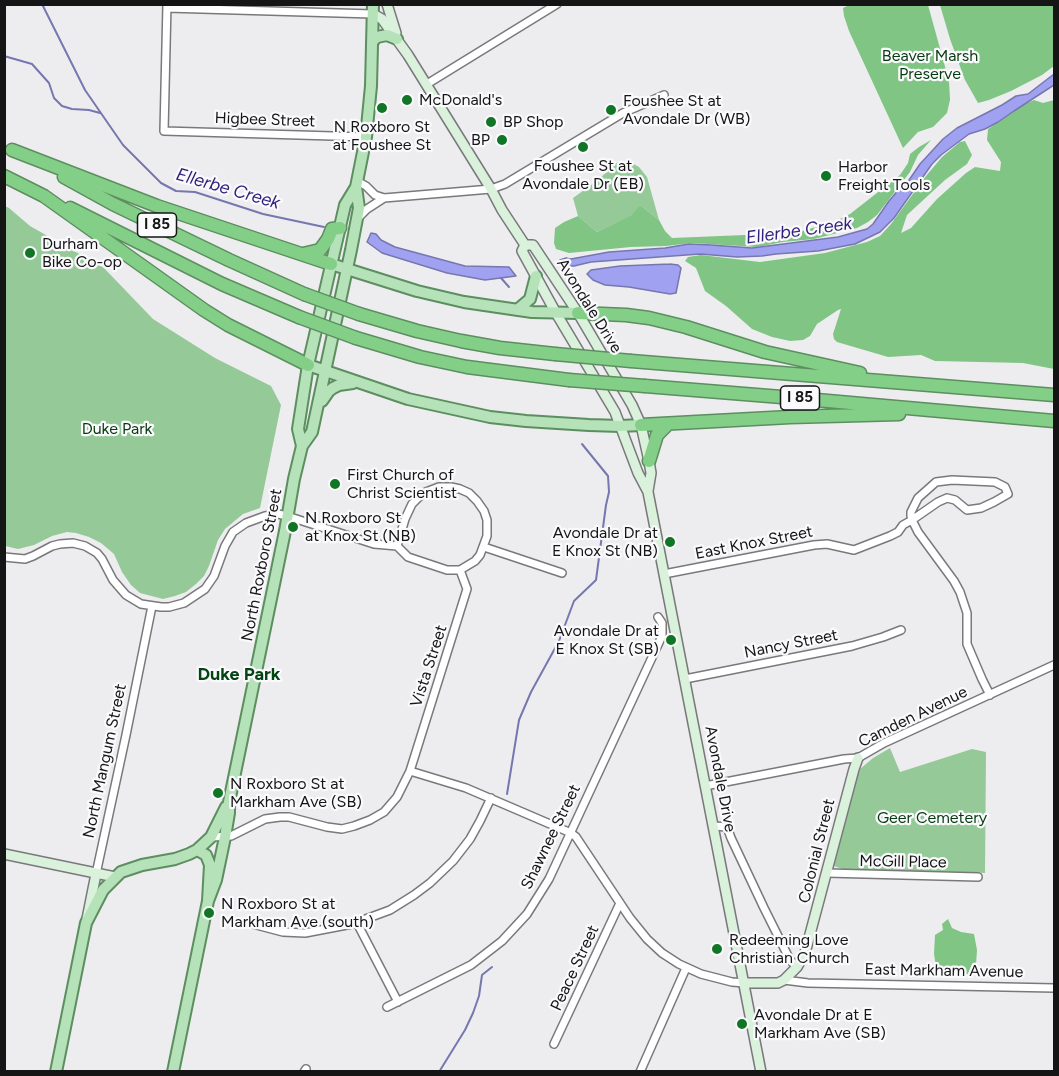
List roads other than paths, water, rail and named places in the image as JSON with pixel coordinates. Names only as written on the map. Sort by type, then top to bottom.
[{"type":"highway","points":[[8,148],[157,206],[331,264]]},
{"type":"highway","name":"I 85","points":[[8,148],[124,209],[304,294],[359,314],[461,341],[500,348],[631,361],[1054,395]]},
{"type":"highway","name":"I 85","points":[[4,176],[222,284],[299,317],[356,338],[420,357],[467,367],[569,380],[1054,421]]},
{"type":"highway","points":[[44,196],[204,310],[244,334],[308,365]]},
{"type":"highway","points":[[303,254],[320,250],[332,229],[340,228]]},
{"type":"highway","points":[[578,314],[649,318],[804,362],[910,383]]},
{"type":"highway","points":[[641,425],[790,417],[954,413]]},
{"type":"highway","points":[[649,461],[657,435],[668,424]]},
{"type":"main road","name":"Avondale Drive","points":[[387,4],[397,39]]},
{"type":"main road","name":"Avondale Drive","points":[[373,9],[397,39],[427,84],[525,245]]},
{"type":"main road","name":"North Roxboro Street","points":[[302,446],[298,429],[308,365],[345,205],[356,184],[366,137],[373,9]]},
{"type":"main road","points":[[372,42],[377,37],[387,35],[397,39]]},
{"type":"main road","name":"North Roxboro Street","points":[[208,901],[216,880],[225,837],[229,802],[302,446],[312,432],[319,406],[359,208],[356,184]]},
{"type":"main road","name":"Avondale Drive","points":[[525,245],[522,251],[556,314],[615,412],[638,474],[648,492],[761,1071]]},
{"type":"main road","name":"Avondale Drive","points":[[525,245],[533,245],[578,314],[632,405],[641,425],[649,461],[651,473],[648,492]]},
{"type":"main road","points":[[331,264],[443,297],[517,310],[578,314]]},
{"type":"main road","points":[[517,310],[530,299],[536,276]]},
{"type":"main road","points":[[308,365],[408,399],[490,417],[620,426],[641,425]]},
{"type":"main road","points":[[319,406],[333,388],[345,383],[357,383]]},
{"type":"main road","name":"Colonial Street","points":[[784,980],[797,967],[805,953],[858,758]]},
{"type":"main road","points":[[200,852],[211,837],[229,802]]},
{"type":"main road","points":[[4,854],[96,874],[123,877],[181,864],[200,852],[218,846],[225,837]]},
{"type":"main road","name":"North Roxboro Street","points":[[173,1071],[208,901],[210,865],[208,858],[200,852]]},
{"type":"main road","name":"North Mangum Street","points":[[56,1071],[96,874]]},
{"type":"main road","name":"North Mangum Street","points":[[86,923],[99,895],[115,877]]},
{"type":"main road","name":"East Markham Avenue","points":[[745,983],[778,983],[784,980]]},
{"type":"street","points":[[427,84],[557,4]]},
{"type":"street","points":[[167,6],[373,9]]},
{"type":"street","name":"Higbee Street","points":[[167,6],[164,131],[366,137]]},
{"type":"street","points":[[356,184],[366,186],[375,195],[384,198],[490,189],[505,184],[623,113],[664,95]]},
{"type":"street","points":[[356,220],[384,198]]},
{"type":"street","name":"East Knox Street","points":[[664,574],[814,545],[827,544],[854,549],[890,536],[947,498],[955,500],[967,510],[981,508],[1008,494],[1005,487],[995,482],[952,480],[936,482],[918,498],[911,512],[912,520]]},
{"type":"street","points":[[4,557],[25,558],[52,546],[65,544],[85,546],[102,558],[112,580],[122,592],[141,604],[169,607],[189,600],[205,589],[214,576],[233,532],[259,518],[272,515],[287,516],[374,544],[397,546],[408,557],[447,570],[460,570],[475,561],[484,547],[487,520],[484,511],[469,493],[460,489],[444,486],[426,492],[416,500],[405,519],[397,546]]},
{"type":"street","points":[[912,520],[960,592],[967,613],[967,644],[990,695]]},
{"type":"street","points":[[484,547],[562,573]]},
{"type":"street","name":"Vista Street","points":[[410,771],[467,589],[460,570]]},
{"type":"street","name":"North Mangum Street","points":[[96,874],[152,606]]},
{"type":"street","name":"Shawnee Street","points":[[387,1007],[487,954],[527,914],[549,879],[662,636],[662,623],[658,617]]},
{"type":"street","name":"Nancy Street","points":[[685,680],[852,646],[901,630]]},
{"type":"street","name":"Camden Avenue","points":[[705,786],[858,758],[876,747],[1054,665]]},
{"type":"street","points":[[211,837],[225,837],[265,819],[280,817],[289,817],[327,827],[354,826],[384,812],[397,797],[410,771],[466,788],[571,832]]},
{"type":"street","points":[[249,923],[283,932],[305,933],[357,923],[390,910],[430,883],[460,853],[491,798]]},
{"type":"street","points":[[714,826],[727,827],[764,908],[790,960],[797,967]]},
{"type":"street","name":"East Markham Avenue","points":[[571,832],[630,918],[662,953],[686,968],[713,978],[745,983]]},
{"type":"street","name":"McGill Place","points":[[827,873],[978,877]]},
{"type":"street","name":"Peace Street","points":[[554,1044],[620,903]]},
{"type":"street","points":[[357,923],[398,1002]]},
{"type":"street","points":[[640,1071],[686,968]]},
{"type":"street","name":"East Markham Avenue","points":[[784,980],[808,983],[1054,988]]},
{"type":"water","points":[[1054,74],[1054,85],[998,122],[969,134],[941,155],[932,164],[894,218],[880,232],[855,244],[818,251],[762,256],[737,257],[700,254],[591,262],[574,266],[564,266],[561,263],[560,260],[566,258],[689,244],[752,248],[838,237],[867,229],[943,139],[957,128],[1016,96],[1028,94]]},
{"type":"water","points":[[371,233],[395,247],[465,266],[509,267],[516,276],[485,280],[447,273],[382,253],[367,242]]},
{"type":"water","points":[[670,264],[681,268],[676,293],[670,294],[605,285],[593,280],[587,274],[591,270],[620,266]]},
{"type":"waterway","name":"Ellerbe Creek","points":[[42,4],[85,90],[123,145],[161,183],[176,191],[195,192],[263,214],[324,227]]},
{"type":"waterway","points":[[4,56],[32,64],[49,83],[54,98],[62,106],[100,113]]},
{"type":"waterway","points":[[501,278],[509,287]]},
{"type":"waterway","points":[[507,794],[519,720],[531,692],[559,641],[574,601],[596,580],[609,492],[608,476],[582,444]]},
{"type":"waterway","points":[[439,1072],[473,1013],[479,996],[482,975],[492,967]]},
{"type":"place","name":"McDonald's","points":[[407,100]]},
{"type":"place","name":"N Roxboro St at Foushee St","points":[[382,108]]},
{"type":"place","name":"Foushee St at Avondale Dr (WB)","points":[[611,110]]},
{"type":"place","name":"BP Shop","points":[[491,122]]},
{"type":"place","name":"BP","points":[[502,140]]},
{"type":"place","name":"Foushee St at Avondale Dr (EB)","points":[[583,147]]},
{"type":"place","name":"Harbor Freight Tools","points":[[826,176]]},
{"type":"place","name":"Durham Bike Co-op","points":[[30,253]]},
{"type":"place","name":"First Church of Christ Scientist","points":[[335,484]]},
{"type":"place","name":"N Roxboro St at Knox St (NB)","points":[[293,527]]},
{"type":"place","name":"Avondale Dr at E Knox St (NB)","points":[[670,542]]},
{"type":"place","name":"Avondale Dr at E Knox St (SB)","points":[[671,640]]},
{"type":"place","name":"N Roxboro St at Markham Ave (SB)","points":[[218,793]]},
{"type":"place","name":"N Roxboro St at Markham Ave (south)","points":[[209,913]]},
{"type":"place","name":"Redeeming Love Christian Church","points":[[717,949]]},
{"type":"place","name":"Avondale Dr at E Markham Ave (SB)","points":[[742,1024]]},
{"type":"district","name":"Duke Park","points":[[239,675]]},
{"type":"park label","name":"Beaver Marsh Preserve","points":[[930,65]]},
{"type":"park label","name":"Geer Cemetery","points":[[932,818]]}]
